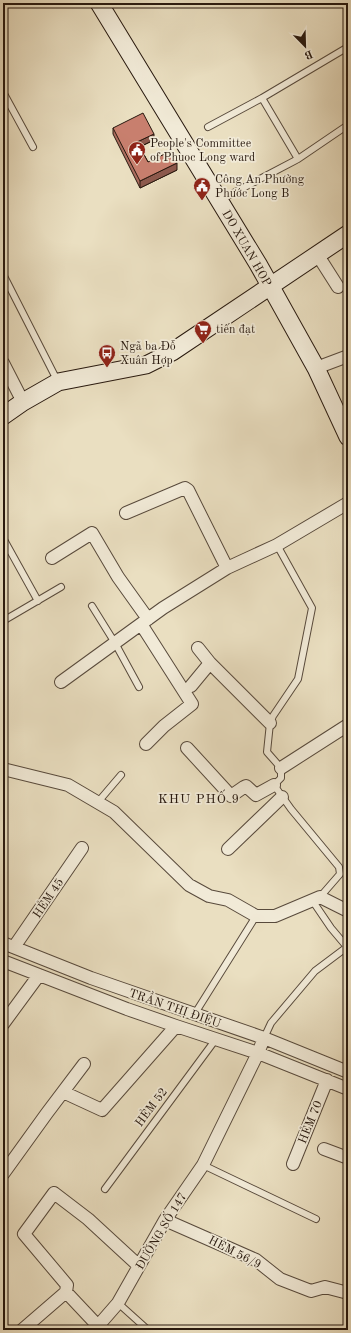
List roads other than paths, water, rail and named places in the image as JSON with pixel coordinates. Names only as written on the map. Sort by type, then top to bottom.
[{"type":"main road","name":"DO XUAN HOP","points":[[98,3],[220,200],[316,368],[348,437]]},
{"type":"main road","points":[[3,416],[23,402],[58,382],[146,365],[172,352],[348,234]]},
{"type":"street","points":[[318,254],[338,287]]},
{"type":"street","points":[[316,368],[348,356]]},
{"type":"street","points":[[3,363],[23,402]]},
{"type":"street","points":[[126,513],[185,488],[188,490],[227,568]]},
{"type":"street","points":[[61,682],[163,608],[227,568],[277,545],[348,503]]},
{"type":"street","points":[[52,558],[92,533],[192,704],[164,726],[146,744]]},
{"type":"street","points":[[198,648],[210,663],[270,724]]},
{"type":"street","points":[[191,686],[210,663]]},
{"type":"street","points":[[281,768],[348,725]]},
{"type":"street","points":[[187,748],[231,796],[246,786],[256,795],[274,784]]},
{"type":"street","points":[[3,769],[68,785],[98,802],[114,812],[189,885],[210,896],[228,900],[256,916],[275,916],[316,898],[348,910]]},
{"type":"street","points":[[228,849],[282,797]]},
{"type":"street","name":"HẺM 45","points":[[8,945],[82,848]]},
{"type":"street","name":"TRẦN THỊ ĐIỆU","points":[[8,945],[91,978],[194,1015],[264,1038],[348,1072]]},
{"type":"street","name":"TRẦN THỊ ĐIỆU","points":[[3,961],[85,994],[258,1053],[348,1089]]},
{"type":"street","points":[[3,1024],[39,975]]},
{"type":"street","points":[[85,994],[91,978]]},
{"type":"street","points":[[63,1092],[102,1110],[176,1026]]},
{"type":"street","name":"ĐƯỜNG SỐ 147","points":[[66,1292],[98,1326],[118,1303],[166,1220],[203,1165],[264,1038]]},
{"type":"street","points":[[3,1174],[84,1064]]},
{"type":"street","name":"HẺM 70","points":[[293,1164],[327,1080]]},
{"type":"street","points":[[324,1149],[348,1158]]},
{"type":"street","points":[[22,1330],[66,1292],[67,1285],[24,1234],[54,1193],[88,1219],[139,1266]]},
{"type":"street","name":"HẺM 56/9","points":[[166,1220],[256,1260],[280,1279],[311,1291],[325,1287],[348,1293]]},
{"type":"lane","points":[[208,127],[262,98],[348,47]]},
{"type":"lane","points":[[3,92],[33,147]]},
{"type":"lane","points":[[262,98],[298,159]]},
{"type":"lane","points":[[220,200],[298,159],[348,125]]},
{"type":"lane","points":[[3,274],[58,382]]},
{"type":"lane","points":[[3,538],[38,601]]},
{"type":"lane","points":[[264,1038],[272,1024],[315,971],[347,947],[331,928],[316,898],[340,874],[340,867],[282,797],[274,784],[281,778],[281,768],[267,752],[270,724],[277,709],[298,678],[312,608],[277,545]]},
{"type":"lane","points":[[3,621],[61,587]]},
{"type":"lane","points":[[92,606],[115,643],[139,687]]},
{"type":"lane","points":[[98,802],[121,775]]},
{"type":"lane","points":[[194,1015],[256,916]]},
{"type":"lane","name":"HẺM 52","points":[[105,1189],[216,1039]]},
{"type":"lane","points":[[203,1165],[316,1219]]},
{"type":"lane","points":[[118,1303],[148,1330]]},
{"type":"place","name":"People's Committee of Phuoc Long ward","points":[[137,165]]},
{"type":"place","name":"Công An Phường Phước Long B","points":[[202,201]]},
{"type":"place","name":"tiến đạt","points":[[203,344]]},
{"type":"place","name":"Ngã ba Đỗ Xuân Hợp","points":[[107,368]]},
{"type":"district","name":"KHU PHỐ 9","points":[[199,798]]}]
